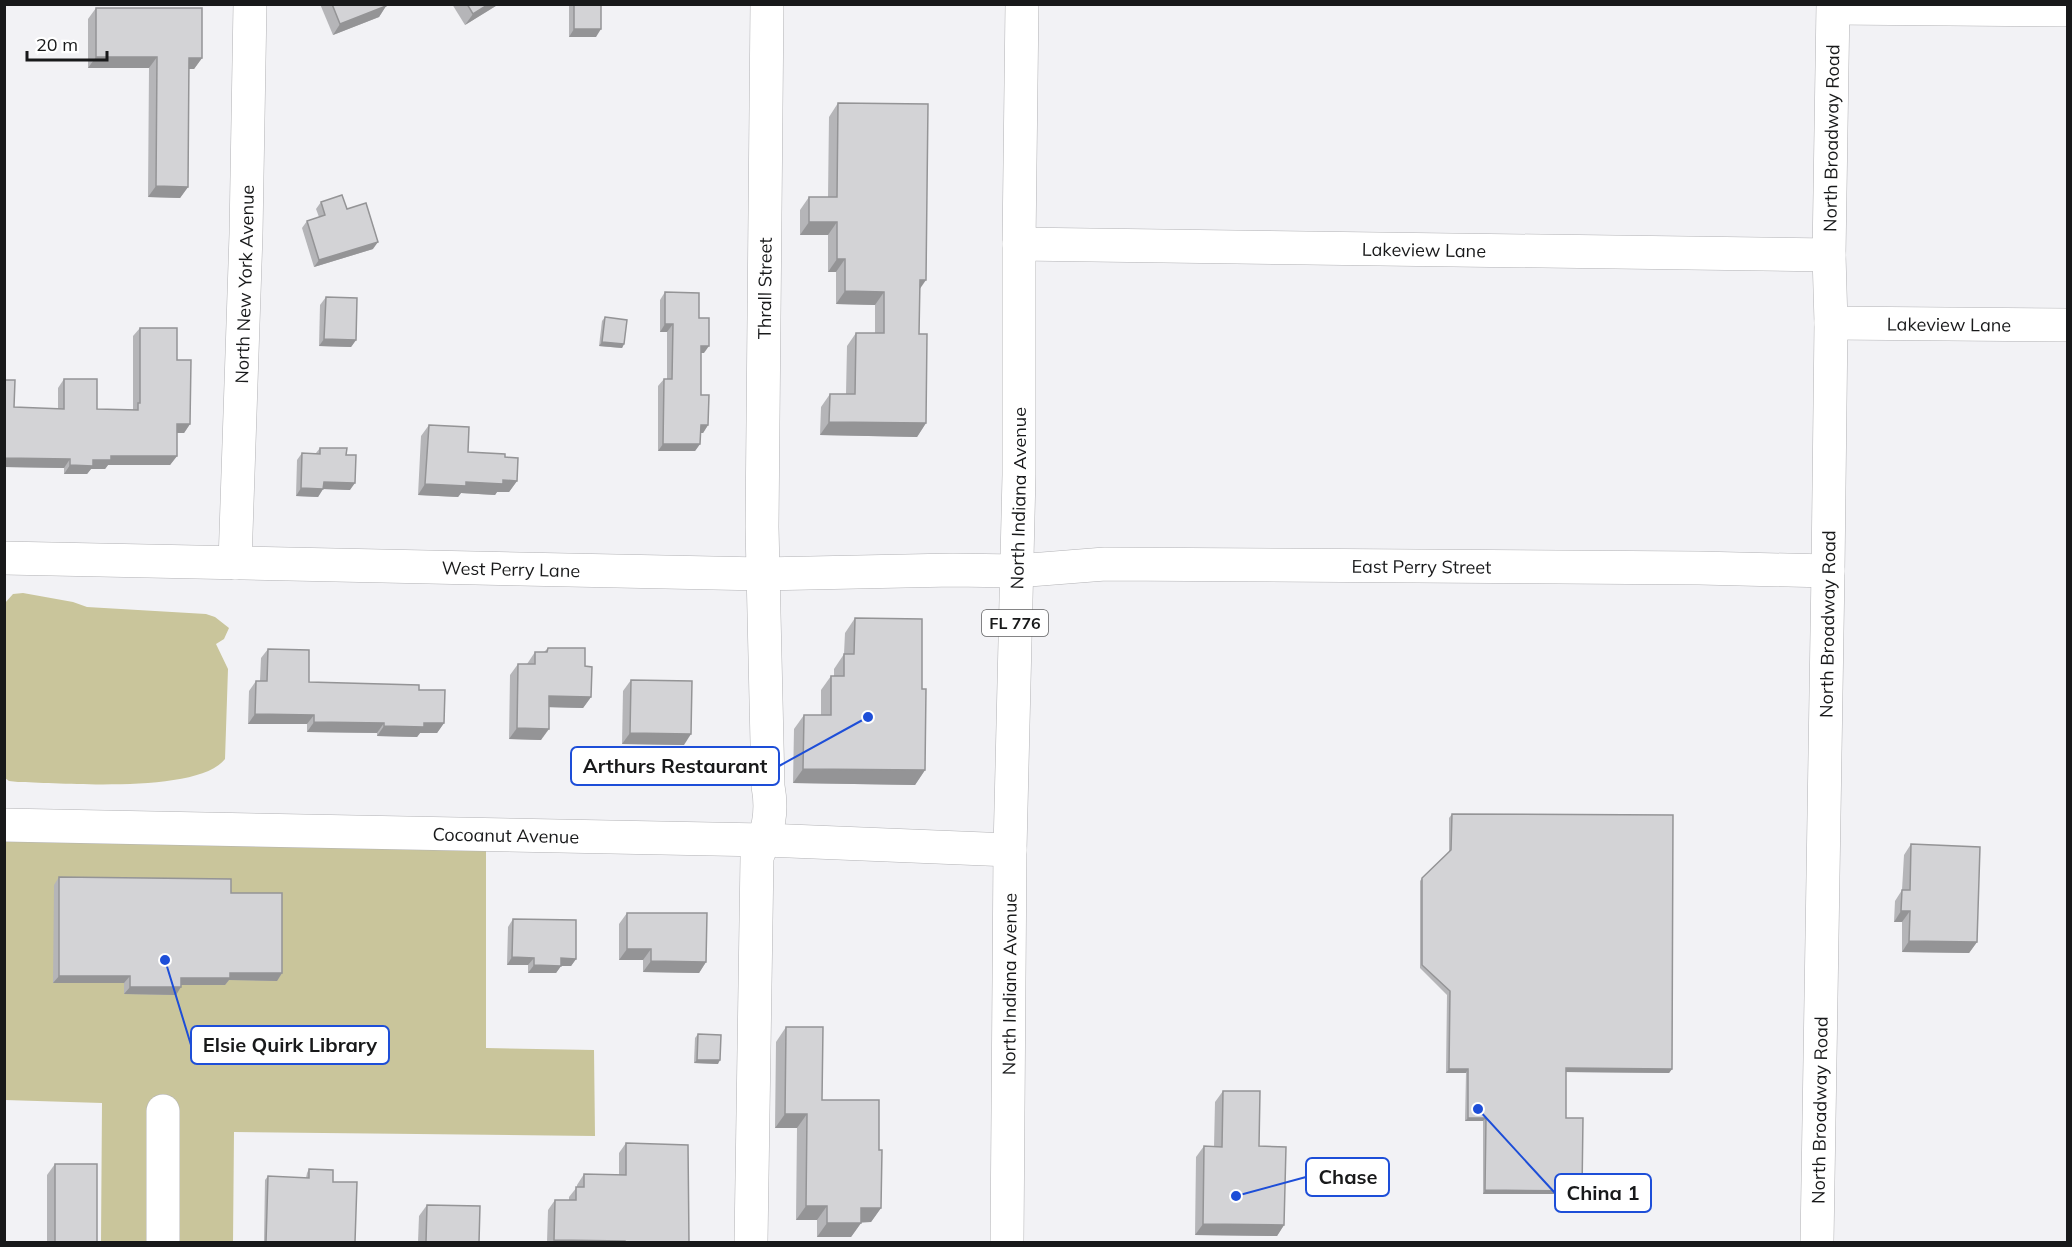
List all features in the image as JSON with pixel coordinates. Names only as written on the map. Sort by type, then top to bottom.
[{"type":"street","name":"North New York Avenue","points":[[235,563],[246,234],[250,4]]},
{"type":"street","name":"Thrall Street","points":[[751,1242],[757,857],[765,840],[771,807],[768,786],[762,574],[767,4]]},
{"type":"street","name":"North Indiana Avenue","points":[[1007,1242],[1010,850],[1019,475],[1022,4]]},
{"type":"street","points":[[1834,7],[2067,10]]},
{"type":"street","name":"North Broadway Road","points":[[1816,1242],[1828,572],[1831,323],[1829,255],[1834,7]]},
{"type":"street","name":"Lakeview Lane","points":[[1019,244],[1829,255]]},
{"type":"street","name":"Lakeview Lane","points":[[1831,323],[2067,325]]},
{"type":"street","name":"West Perry Lane","points":[[4,558],[762,574],[1016,571]]},
{"type":"street","name":"East Perry Street","points":[[1016,571],[1105,564],[1699,568],[1828,572]]},
{"type":"street","name":"Cocoanut Avenue","points":[[4,825],[765,840],[1010,850]]},
{"type":"street","points":[[163,1111],[163,1242]]},
{"type":"shaded area","points":[[23,593],[73,602],[87,607],[206,614],[215,617],[229,628],[224,639],[216,644],[228,669],[225,759],[210,770],[187,778],[159,782],[65,784],[18,782],[5,778],[5,603],[13,594]]},
{"type":"shaded area","points":[[5,837],[486,847],[486,1048],[594,1050],[595,1136],[234,1132],[233,1242],[101,1242],[102,1103],[5,1100]]},
{"type":"building","points":[[332,4],[386,4],[386,6],[340,24]]},
{"type":"building","points":[[467,4],[489,4],[473,14]]},
{"type":"building","points":[[574,4],[601,4],[601,29],[574,29]]},
{"type":"building","points":[[96,8],[202,8],[202,58],[189,58],[188,187],[156,186],[157,57],[96,57]]},
{"type":"building","points":[[838,103],[928,104],[926,280],[920,280],[919,334],[927,334],[926,423],[829,422],[830,394],[855,394],[856,333],[884,333],[884,292],[845,291],[845,259],[837,259],[837,222],[809,222],[809,197],[837,197]]},
{"type":"building","points":[[342,195],[347,209],[366,203],[378,242],[319,260],[307,221],[325,215],[321,202]]},
{"type":"building","points":[[665,292],[699,293],[699,318],[709,318],[709,346],[701,346],[701,395],[709,395],[708,425],[701,425],[700,444],[663,444],[664,379],[672,379],[673,324],[665,324]]},
{"type":"building","points":[[326,297],[357,298],[356,340],[324,339]]},
{"type":"building","points":[[605,317],[627,320],[624,344],[602,342]]},
{"type":"building","points":[[140,328],[177,328],[177,360],[191,360],[190,424],[177,424],[177,456],[111,456],[111,460],[93,460],[93,466],[70,465],[70,459],[4,458],[4,380],[15,380],[14,407],[64,409],[64,379],[97,379],[97,409],[138,410],[138,403],[140,403]]},
{"type":"building","points":[[429,425],[469,427],[468,452],[505,454],[505,457],[518,458],[517,481],[503,480],[503,484],[466,482],[466,486],[425,484]]},
{"type":"building","points":[[320,448],[347,448],[346,455],[356,455],[355,483],[324,482],[323,489],[301,488],[302,453],[320,454]]},
{"type":"building","points":[[855,618],[922,619],[922,689],[926,689],[925,770],[803,769],[804,715],[831,715],[831,676],[844,676],[844,654],[854,654]]},
{"type":"building","points":[[548,648],[585,648],[585,666],[592,667],[591,697],[549,696],[549,729],[517,728],[518,664],[535,664],[535,652],[547,652]]},
{"type":"building","points":[[268,649],[309,650],[309,682],[419,685],[419,690],[445,690],[444,723],[424,723],[424,727],[384,726],[384,723],[314,722],[314,715],[255,714],[256,681],[267,681]]},
{"type":"building","points":[[631,680],[692,681],[691,734],[630,733]]},
{"type":"building","points":[[1452,814],[1673,815],[1672,1069],[1566,1068],[1566,1118],[1583,1118],[1582,1191],[1485,1190],[1486,1118],[1468,1118],[1468,1069],[1449,1069],[1450,991],[1422,965],[1422,878],[1451,850]]},
{"type":"building","points":[[1911,844],[1980,847],[1977,942],[1909,941],[1910,911],[1901,911],[1902,890],[1910,890]]},
{"type":"building","points":[[59,877],[231,879],[231,893],[282,893],[282,973],[230,973],[230,978],[181,978],[181,987],[130,987],[130,976],[59,976]]},
{"type":"building","points":[[627,913],[707,913],[706,962],[651,961],[651,949],[627,949]]},
{"type":"building","points":[[513,919],[576,920],[576,959],[561,958],[561,966],[534,965],[534,958],[512,957]]},
{"type":"building","points":[[786,1027],[823,1027],[822,1100],[879,1100],[879,1150],[882,1150],[881,1208],[861,1208],[861,1223],[827,1223],[827,1206],[806,1206],[807,1114],[785,1114]]},
{"type":"building","points":[[698,1034],[721,1035],[720,1060],[697,1060]]},
{"type":"building","points":[[1223,1091],[1260,1091],[1259,1146],[1286,1147],[1284,1225],[1203,1224],[1204,1146],[1222,1147]]},
{"type":"building","points":[[626,1143],[688,1145],[689,1242],[554,1240],[555,1200],[576,1200],[576,1187],[584,1187],[584,1174],[626,1175]]},
{"type":"building","points":[[55,1164],[97,1164],[97,1242],[55,1242]]},
{"type":"building","points":[[309,1169],[333,1170],[333,1182],[357,1182],[355,1242],[266,1242],[268,1176],[309,1178]]},
{"type":"building","points":[[427,1205],[480,1206],[479,1242],[426,1242]]},
{"type":"place","name":"Arthurs Restaurant","points":[[868,717]]},
{"type":"place","name":"Elsie Quirk Library","points":[[165,960]]},
{"type":"place","name":"China 1","points":[[1478,1109]]},
{"type":"place","name":"Chase","points":[[1236,1196]]}]
